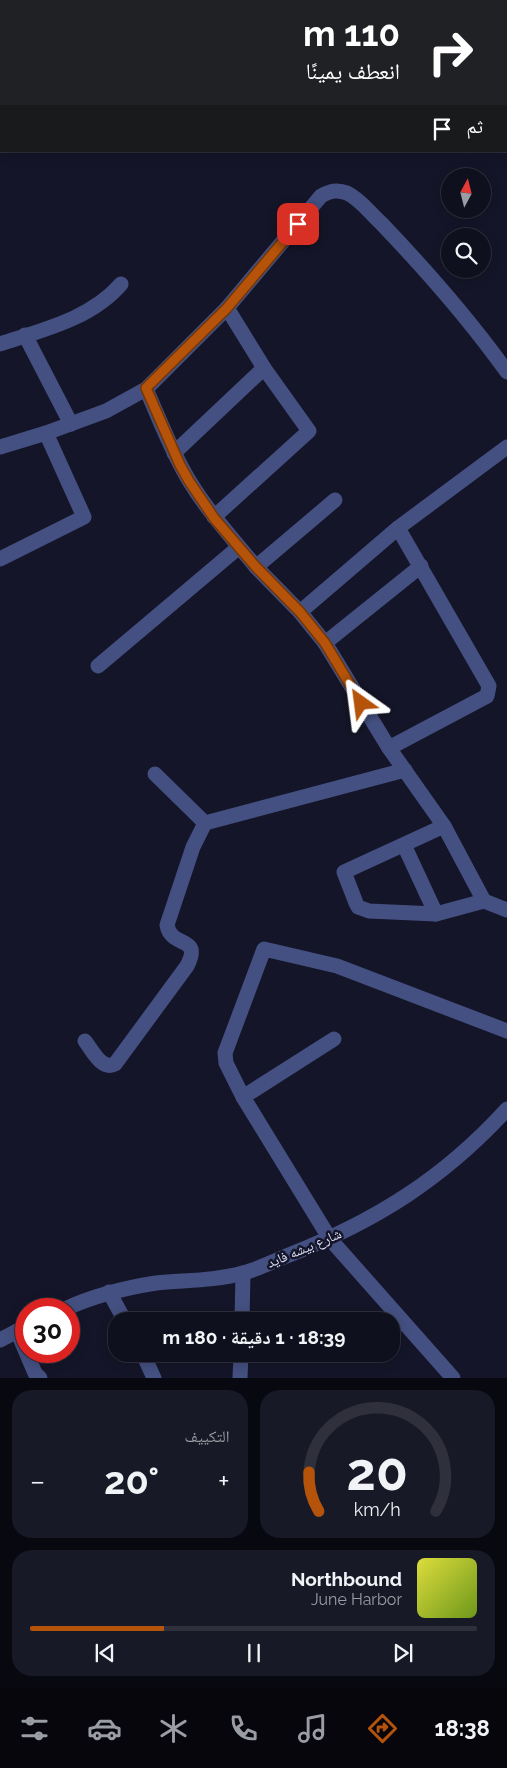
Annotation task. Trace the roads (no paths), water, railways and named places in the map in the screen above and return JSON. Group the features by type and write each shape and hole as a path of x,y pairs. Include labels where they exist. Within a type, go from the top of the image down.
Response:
{"street":[{"path":"0,447 46,433 106,410 146,388 227,308 322,196 338,190 355,197 396,239 438,285 507,372"},
{"path":"0,344 51,327 94,307 109,297 121,284"},
{"path":"214,518 309,431 264,368 227,308"},
{"path":"25,335 71,424"},
{"path":"174,452 264,368"},
{"path":"146,388 189,481 214,518 256,567 300,612 325,643 389,748 444,826 484,901"},
{"path":"0,558 84,517 46,433"},
{"path":"300,612 398,528 507,447"},
{"path":"256,567 336,500"},
{"path":"389,748 487,696 489,692 489,686 398,528"},
{"path":"98,666 239,547"},
{"path":"325,643 421,566"},
{"path":"205,823 405,770"},
{"path":"155,774 205,823"},
{"path":"86,1040 103,1063 108,1066 115,1064 187,966 192,956 192,951 190,947 171,936 167,925 191,854 205,823"},
{"path":"444,826 344,872 358,907 369,911 436,914 484,901 507,910"},
{"path":"404,845 436,914"},
{"path":"453,1378 330,1239 243,1096 226,1063 225,1054 264,949 337,966 507,1030"},
{"path":"243,1096 334,1039"},
{"name":"شارع بيشه فايد","path":"80,1303 108,1292 157,1283 187,1282 243,1273 330,1239 390,1206 426,1183 458,1158 507,1109"},
{"path":"242,1312 243,1273"},
{"path":"108,1292 120,1312"},
{"path":"0,1340 15,1332"},
{"path":"147,1362 154,1378"},
{"path":"240,1378 241,1362"},
{"path":"31,1363 35,1376"}]}
